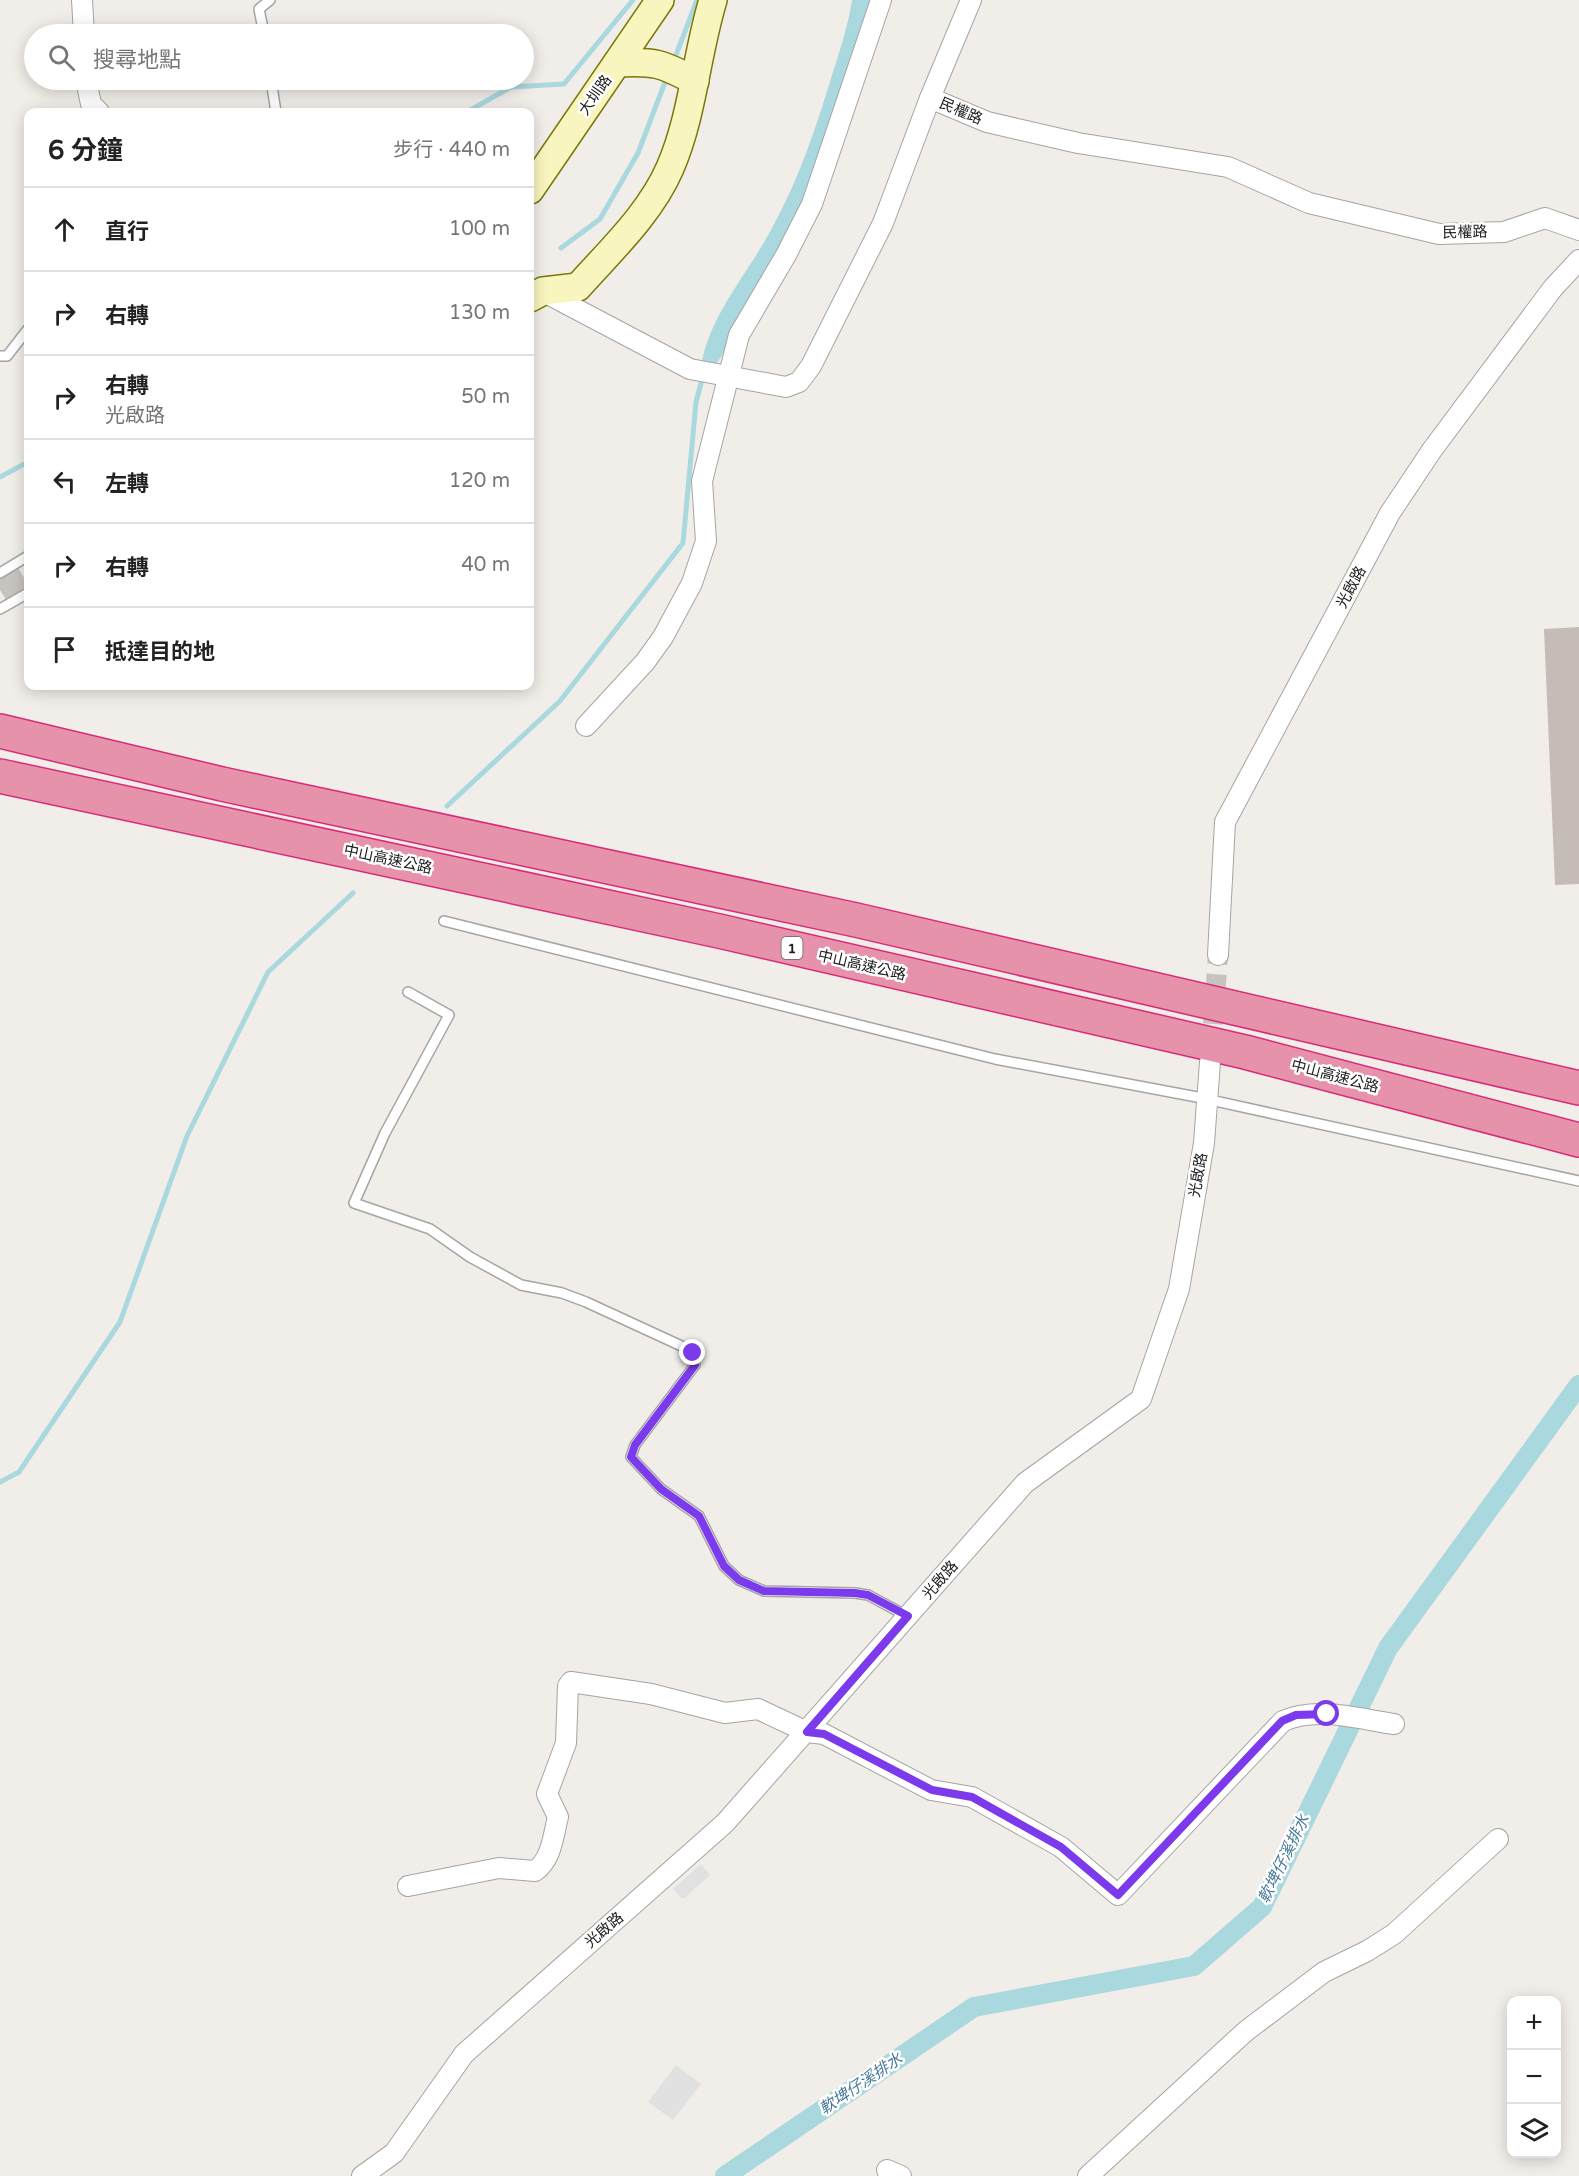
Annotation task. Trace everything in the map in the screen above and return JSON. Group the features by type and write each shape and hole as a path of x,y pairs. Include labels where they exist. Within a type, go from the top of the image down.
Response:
{"highway":[{"path":"0,731 222,784 868,923 1579,1088"},
{"name":"中山高速公路","path":"0,776 707,929 1234,1049 1579,1140"}],"street":[{"path":"82,0 83,24"},
{"path":"534,293 578,287 642,216 669,170 689,114 680,73 703,33 712,0"},
{"path":"586,726 645,662 663,637 692,583 706,541 702,481 722,375 739,335 786,255 812,204 881,0"},
{"path":"930,98 971,0"},
{"name":"大圳路","path":"534,184 658,3"},
{"path":"617,63 649,61 680,73"},
{"path":"88,90 91,104 95,108"},
{"name":"民權路","path":"534,293 690,369 786,387 799,382 811,366 883,223 930,98 987,122 1078,143 1228,167 1309,203 1439,234 1504,232 1545,218 1579,230"},
{"name":"光啟路","path":"1218,955 1225,822 1390,513 1432,450 1553,288 1579,260"},
{"name":"光啟路","path":"362,2176 394,2153 464,2054 725,1823 1025,1483 1141,1399 1179,1289 1204,1143 1210,1062"},
{"path":"408,1886 499,1868 535,1872 542,1866 548,1857 558,1816 547,1794 566,1743 568,1686 571,1682 651,1694 725,1713 758,1709 807,1732 824,1734 932,1790 972,1797 1061,1847 1118,1895 1282,1721 1296,1715 1327,1714 1394,1724"},
{"path":"1088,2176 1245,2031 1324,1972 1367,1951 1394,1934 1498,1839"}],"lane":[{"path":"262,24 260,9 270,0"},
{"path":"273,90 275,108"},
{"path":"0,356 7,356 24,334"},
{"path":"0,573 24,558"},
{"path":"0,609 24,595"},
{"path":"444,921 996,1059 1207,1100 1579,1181"},
{"path":"408,992 449,1015 385,1133 354,1203 430,1229 470,1257 521,1285 562,1293 586,1302 688,1349 693,1353 695,1365 635,1445 631,1457 661,1489 699,1516 724,1566 744,1584 764,1591 868,1595 908,1616"}],"shaded area":[{"path":"701,1864 710,1875 683,1899 673,1889"},
{"path":"676,2065 701,2084 673,2120 648,2102"}],"water":[{"path":"852,0 877,0 863,22 831,126 813,200 741,315 723,354 714,367 706,367 702,361 722,309 772,228 799,172 838,56"}],"building":[{"path":"1579,627 1579,884 1555,885 1544,629"}],"waterway":[{"path":"534,86 564,84 633,0"},
{"path":"673,63 697,0"},
{"path":"561,248 600,219 638,153 667,77"},
{"path":"474,108 506,90"},
{"path":"447,806 560,701 683,543 696,402 703,376"},
{"path":"0,477 24,464"},
{"path":"0,1482 19,1472 120,1322 187,1136 268,972 353,893"},
{"name":"軟埤仔溪排水","path":"725,2176 974,2007 1194,1966 1262,1907 1388,1648 1579,1385"}],"tunnel":[{"path":"0,590 24,575"},
{"path":"1211,1054 1218,955"}],"route":[{"path":"693,1353 695,1365 635,1445 631,1457 661,1489 699,1516 724,1566 750,1587 764,1591 868,1595 908,1616 807,1732 824,1734 932,1790 972,1797 1061,1847 1118,1895 1282,1721 1296,1715 1327,1714"}]}
